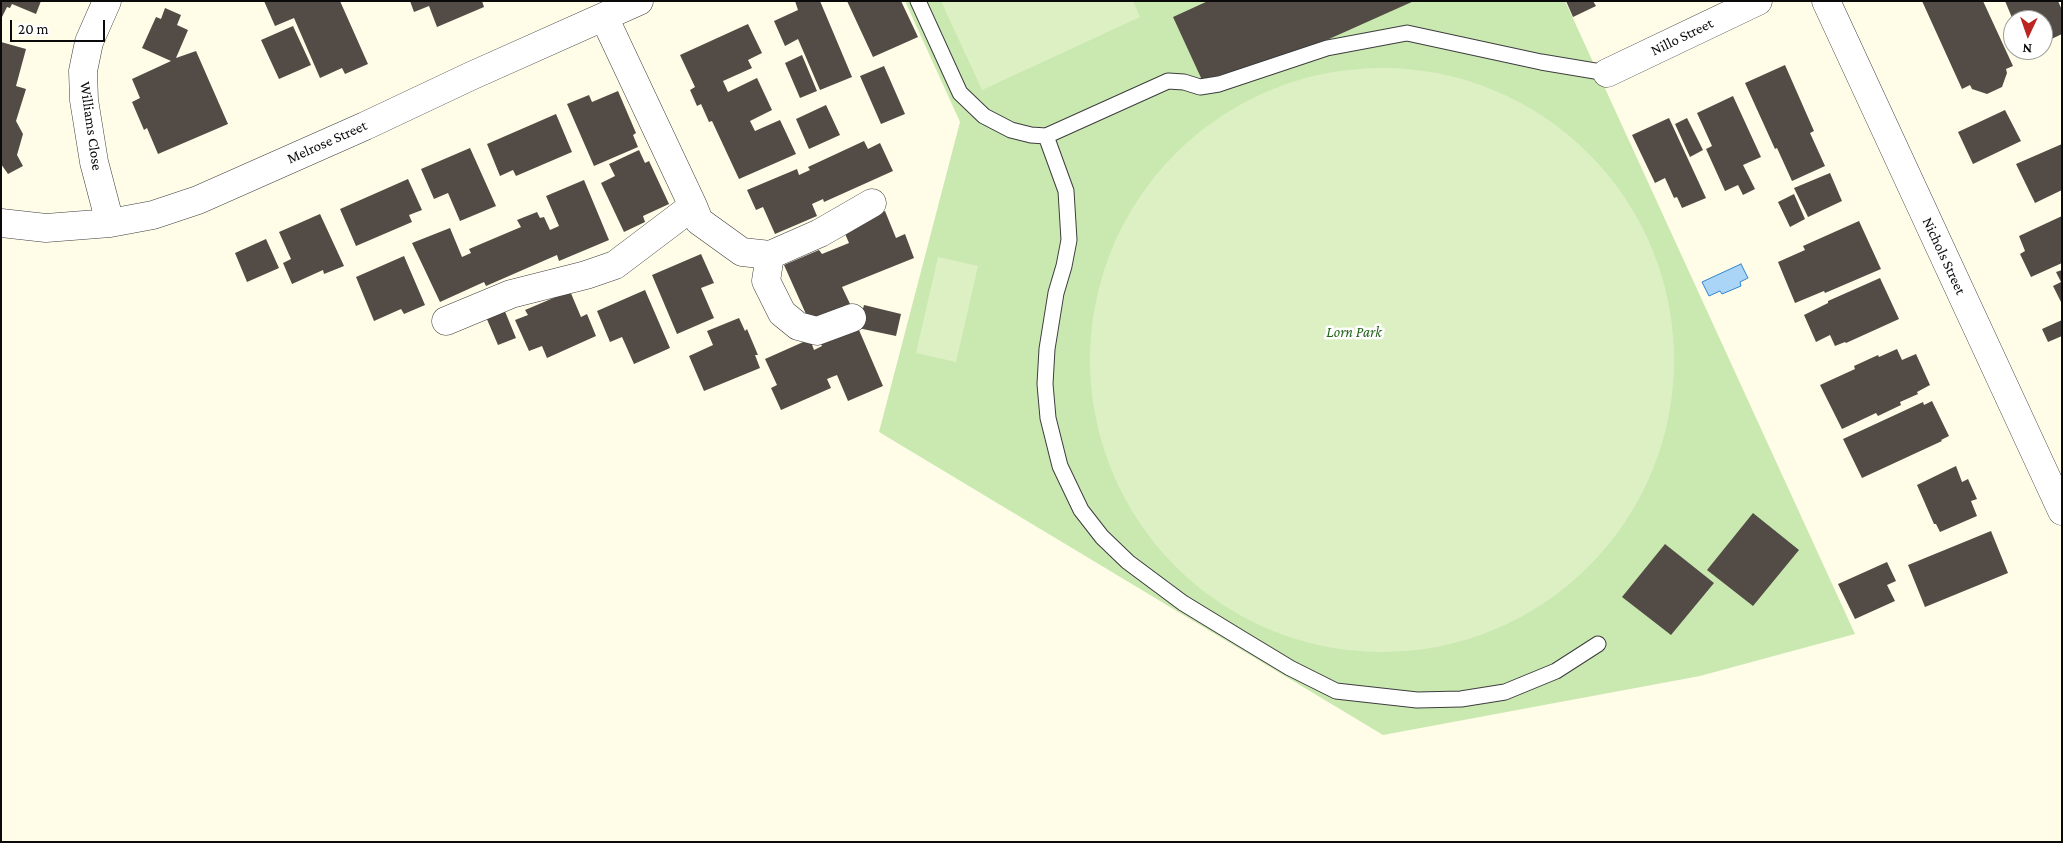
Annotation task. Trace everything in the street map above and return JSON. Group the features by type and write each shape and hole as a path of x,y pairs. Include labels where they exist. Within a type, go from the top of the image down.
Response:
{"street":[{"name":"Williams Close","path":"107,1 89,42 83,70 84,100 94,162 110,223"},
{"name":"Melrose Street","path":"1,223 46,228 110,223 153,215 198,200 639,1"},
{"name":"Nillo Street","path":"1607,73 1758,1"},
{"name":"Nichols Street","path":"1826,1 2062,511"},
{"path":"604,16 699,221 742,252 770,255 820,233 872,203"},
{"path":"446,321 511,294 586,275 614,265 693,206"},
{"path":"770,255 766,280 782,312 798,326 817,331 852,318"}],"lane":[{"path":"918,1 960,93 984,116 1011,130 1030,136 1046,136 1168,81 1184,82 1200,87 1219,84 1327,48 1407,33 1541,62 1607,73"},
{"path":"1046,136 1066,191 1069,240 1056,293 1047,349 1045,384 1048,418 1060,466 1081,510 1102,537 1128,562 1183,603 1290,668 1336,691 1417,700 1461,699 1505,692 1556,671 1598,644"}],"green space":[{"name":"Lorn Park","path":"905,1 1565,1 1855,634 1700,676 1383,735 879,432 960,122"},
{"path":"941,1 1133,1 1140,17 982,90"},
{"path":"1382,68 1411,69 1439,73 1467,80 1494,90 1520,102 1544,117 1589,153 1625,198 1640,222 1652,248 1662,275 1669,303 1673,331 1673,389 1669,417 1662,445 1652,472 1640,498 1625,522 1589,567 1544,603 1520,618 1494,630 1467,640 1439,647 1411,651 1382,652 1353,651 1325,647 1297,640 1270,630 1244,618 1220,603 1175,567 1139,522 1124,498 1112,472 1102,445 1095,417 1091,389 1090,360 1091,331 1095,303 1102,275 1112,248 1124,222 1139,198 1175,153 1220,117 1244,102 1270,90 1297,80 1325,73 1353,69"},
{"path":"938,257 978,266 956,362 916,353"}],"water":[{"path":"1741,264 1748,278 1740,282 1741,286 1722,294 1720,291 1709,296 1702,282"}],"building":[{"path":"1,1 41,1 36,14 12,4 10,8 7,7 1,19"},
{"path":"264,1 340,1 368,64 345,74 342,68 320,78 294,18 275,26"},
{"path":"410,1 482,1 484,7 437,27 429,6 414,12"},
{"path":"795,1 820,1 852,77 820,90 798,39 785,46 774,21 798,10"},
{"path":"847,1 901,1 918,37 873,57"},
{"path":"1208,1 1414,1 1291,56 1202,80 1173,17"},
{"path":"1566,1 1593,1 1596,6 1573,17"},
{"path":"1922,1 1983,1 2003,44 2003,60 2010,60 2013,66 2006,69 2007,73 2002,87 1987,94 1972,89 1970,85 1962,89"},
{"path":"2005,1 2058,1 2062,10 2062,34 2053,38 2053,10 2009,10"},
{"path":"165,8 181,15 177,25 188,30 176,58 196,51 228,124 158,154 147,128 144,130 132,102 140,98 132,79 171,61 142,48 156,17 161,19"},
{"path":"748,24 762,53 748,60 752,68 723,81 728,92 757,78 772,110 750,121 755,131 780,120 796,154 739,179 712,121 709,122 701,104 697,106 690,90 695,87 680,55"},
{"path":"293,26 311,65 279,79 261,40"},
{"path":"1,42 26,49 16,86 26,89 16,121 23,134 17,155 23,166 8,174 1,164"},
{"path":"802,55 817,91 800,98 785,63"},
{"path":"1785,65 1814,131 1810,133 1825,166 1792,181 1745,83"},
{"path":"884,66 905,114 881,124 860,76"},
{"path":"618,91 636,133 633,135 638,147 594,166 567,104 589,95 592,102"},
{"path":"1733,96 1761,157 1743,165 1755,189 1743,195 1738,185 1725,191 1706,149 1712,146 1697,113"},
{"path":"826,105 840,135 809,149 796,119"},
{"path":"2005,110 2021,141 1973,164 1958,132"},
{"path":"556,114 572,152 516,176 513,170 500,176 487,144"},
{"path":"1669,118 1706,198 1682,208 1677,197 1674,198 1665,178 1655,183 1632,135"},
{"path":"1687,118 1703,150 1690,157 1675,124"},
{"path":"864,141 868,149 880,143 893,171 824,202 823,199 812,204 817,216 775,234 763,207 756,210 747,190 797,169 799,175 810,170 808,167"},
{"path":"2062,144 2062,190 2035,203 2016,164"},
{"path":"470,148 496,206 460,221 448,193 434,199 421,169"},
{"path":"639,150 645,163 649,161 669,204 643,216 645,222 624,232 601,183 615,176 609,164"},
{"path":"1830,173 1842,201 1808,217 1794,188"},
{"path":"408,179 422,210 409,215 412,222 356,246 340,209"},
{"path":"584,180 609,240 559,261 557,255 486,286 484,282 440,302 412,243 450,228 462,257 471,253 469,249 521,227 517,220 537,212 540,218 544,217 550,230 559,226 546,196"},
{"path":"1794,194 1805,219 1790,227 1778,202"},
{"path":"885,211 896,238 905,234 914,258 842,287 851,306 810,323 784,265 819,250 822,254 849,243 843,229"},
{"path":"320,214 344,266 324,274 323,270 292,284 283,263 291,259 279,232"},
{"path":"2062,216 2062,263 2031,277 2020,254 2025,251 2019,236"},
{"path":"1859,221 1881,269 1825,293 1824,291 1795,303 1778,262 1805,250 1803,246"},
{"path":"266,239 279,268 247,282 235,253"},
{"path":"701,254 714,283 701,288 714,318 677,334 652,275"},
{"path":"404,256 425,305 404,314 401,309 374,321 356,277"},
{"path":"2062,270 2062,304 2053,286 2061,282 2056,272"},
{"path":"1880,278 1899,319 1846,343 1835,346 1830,335 1816,342 1804,315 1828,303 1828,301"},
{"path":"645,290 670,348 634,364 622,337 610,342 597,311"},
{"path":"570,291 581,317 587,314 596,336 547,358 542,346 529,351 515,320 528,315 525,310"},
{"path":"864,305 901,314 896,336 858,328"},
{"path":"504,309 516,338 498,345 486,317"},
{"path":"739,318 745,331 747,329 758,355 755,355 760,368 704,391 689,356 713,345 707,331"},
{"path":"2062,320 2062,336 2048,342 2042,329"},
{"path":"859,330 883,386 848,401 837,375 827,379 831,388 781,410 771,388 777,385 765,359 810,339 814,350 822,346 821,344"},
{"path":"1897,349 1902,360 1916,354 1930,385 1917,392 1918,394 1900,402 1901,405 1878,416 1876,413 1842,429 1820,385 1855,369 1854,366"},
{"path":"1932,401 1949,436 1862,478 1843,439 1923,402 1924,405"},
{"path":"1956,466 1962,482 1968,479 1977,499 1971,501 1977,516 1940,532 1936,524 1934,524 1917,485"},
{"path":"1753,513 1799,550 1753,606 1707,570"},
{"path":"1991,531 2008,573 1925,607 1908,565"},
{"path":"1665,544 1714,583 1671,635 1622,597"},
{"path":"1887,562 1896,581 1887,585 1895,601 1855,619 1838,584"}]}
